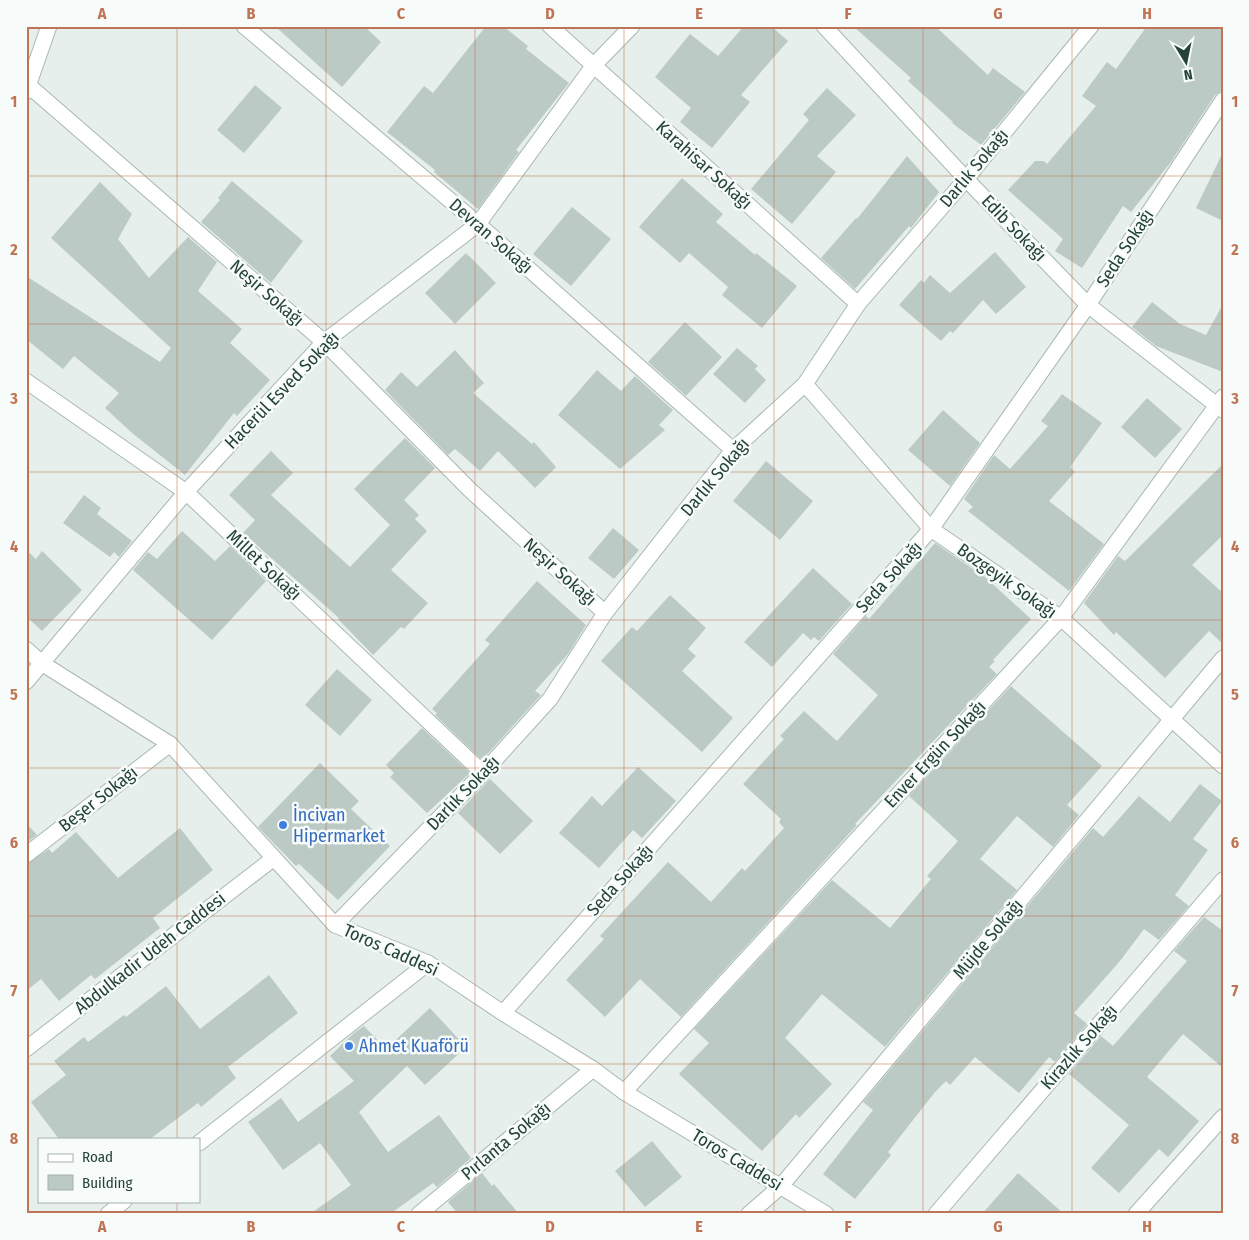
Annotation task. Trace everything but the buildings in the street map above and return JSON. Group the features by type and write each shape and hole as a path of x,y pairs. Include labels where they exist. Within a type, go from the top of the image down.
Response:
{"street":[{"path":"27,88 49,26"},
{"name":"Devran Sokağı","path":"244,26 478,224 734,450"},
{"name":"Karahisar Sokağı","path":"550,26 858,304"},
{"name":"Hacerül Esved Sokağı","path":"26,682 186,492 324,342 478,224 594,65 632,26"},
{"name":"Edib Sokağı","path":"824,26 966,179 1088,305 1221,404"},
{"name":"Darlık Sokağı","path":"335,925 483,773 550,699 605,613 734,450 805,384 858,304 966,179 1091,26"},
{"name":"Neşir Sokağı","path":"27,88 324,342 469,489 605,613"},
{"name":"Seda Sokağı","path":"503,1013 931,529 1088,305 1223,100"},
{"name":"Millet Sokağı","path":"26,381 186,492 483,773"},
{"name":"Bozgeyik Sokağı","path":"805,384 931,529 1061,618 1223,766"},
{"name":"Enver Ergün Sokağı","path":"624,1092 1061,618 1221,404"},
{"name":"Toros Caddesi","path":"26,649 43,664 170,744 335,925 428,963 503,1013 593,1068 624,1092 826,1214"},
{"name":"Müjde Sokağı","path":"749,1214 781,1186 1223,658"},
{"name":"Beşer Sokağı","path":"26,855 170,744"},
{"name":"Abdulkadir Udeh Caddesi","path":"26,1048 274,858"},
{"name":"Kirazlık Sokağı","path":"936,1214 1223,880"},
{"path":"200,1141 428,963"},
{"name":"Pırlanta Sokağı","path":"419,1214 593,1068"},
{"path":"1136,1214 1223,1117"},
{"path":"108,1214 123,1202"}],"place":[{"name":"İncivan Hipermarket","path":"283,825"},
{"name":"Ahmet Kuaförü","path":"349,1046"}]}
